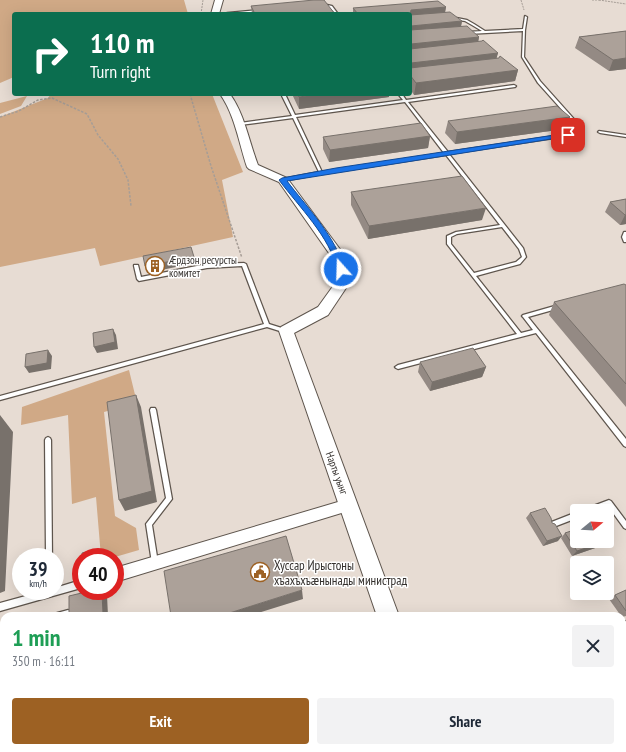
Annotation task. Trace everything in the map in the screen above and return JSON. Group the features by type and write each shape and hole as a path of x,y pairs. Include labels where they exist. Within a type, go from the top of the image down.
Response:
{"street":[{"path":"216,12 219,0"},
{"path":"226,96 240,124 252,167 282,180 316,224 338,256 343,282 323,311 286,331"},
{"name":"Нарты уынг","path":"286,331 387,612"},
{"path":"124,572 348,505"}],"lane":[{"path":"322,5 331,6 336,12"},
{"path":"248,12 259,11"},
{"path":"526,17 523,57 539,82 581,129"},
{"path":"444,20 458,19 471,22 484,32"},
{"path":"462,34 524,30"},
{"path":"240,124 514,86"},
{"path":"284,96 292,116 321,173"},
{"path":"401,96 521,249 524,257 518,263 473,275"},
{"path":"600,132 626,136"},
{"path":"282,180 568,135"},
{"path":"459,182 467,180"},
{"path":"502,226 456,233 449,236 449,244 520,335"},
{"path":"626,233 624,237 626,241"},
{"path":"136,266 139,280 207,266 244,264 267,325"},
{"path":"561,306 525,316 626,444"},
{"path":"0,398 267,325 286,331"},
{"path":"398,367 536,331"},
{"path":"153,410 169,499 148,524 155,563"},
{"path":"48,440 49,548"},
{"path":"614,510 626,526"},
{"path":"552,525 570,518"},
{"path":"0,607 23,600"}],"path":[{"path":"201,12 203,0"},
{"path":"521,0 526,17"},
{"path":"592,0 626,4"},
{"path":"191,96 211,166 244,264"},
{"path":"0,117 19,111 38,100 52,98 87,114 98,135 118,159 128,180 131,206"}],"shaded area":[{"path":"0,0 184,0 187,12 12,12 12,78 0,83"},
{"path":"27,96 21,106 0,114 0,103"},
{"path":"50,96 213,96 243,172 222,180 233,237 100,266 95,248 0,267 0,117 48,98"},
{"path":"129,370 137,403 104,412 115,516 136,528 139,550 124,554 124,548 100,548 96,497 72,504 68,415 21,425 22,407"}],"building":[{"path":"324,0 333,12 254,12 251,6"},
{"path":"438,1 446,7 411,10 411,12 356,12 353,8"},
{"path":"450,12 462,21 412,26 412,15"},
{"path":"467,26 479,37 412,44 412,30"},
{"path":"626,31 626,58 613,60 579,37"},
{"path":"483,40 498,53 412,63 412,49"},
{"path":"500,56 518,70 416,83 412,78 412,68 499,58"},
{"path":"557,106 570,117 457,132 448,121"},
{"path":"421,123 430,136 330,150 323,137"},
{"path":"462,176 486,208 369,226 351,192"},
{"path":"626,199 626,215 610,202"},
{"path":"191,247 194,257 145,266 143,256"},
{"path":"624,284 626,285 626,384 554,302"},
{"path":"113,329 115,342 94,347 93,333"},
{"path":"473,348 486,367 432,382 420,362"},
{"path":"48,350 47,363 25,367 26,354"},
{"path":"136,395 152,491 119,500 107,402"},
{"path":"545,508 551,518 552,523 555,524 562,536 547,541 530,513"},
{"path":"570,531 570,540 565,533"},
{"path":"286,536 302,590 233,612 170,612 164,571"},
{"path":"575,548 586,548 577,551"},
{"path":"626,590 626,611 615,595"},
{"path":"72,595 72,600 102,600 103,612 69,612 69,596"}],"place":[{"name":"Æрдзон ресурсты комитет","path":"155,266"},
{"name":"Хуссар Ирыстоны хъахъхъæнынады министрад","path":"260,572"}],"route":[{"path":"341,269 338,256 316,224 282,180 336,170 568,135"}]}
